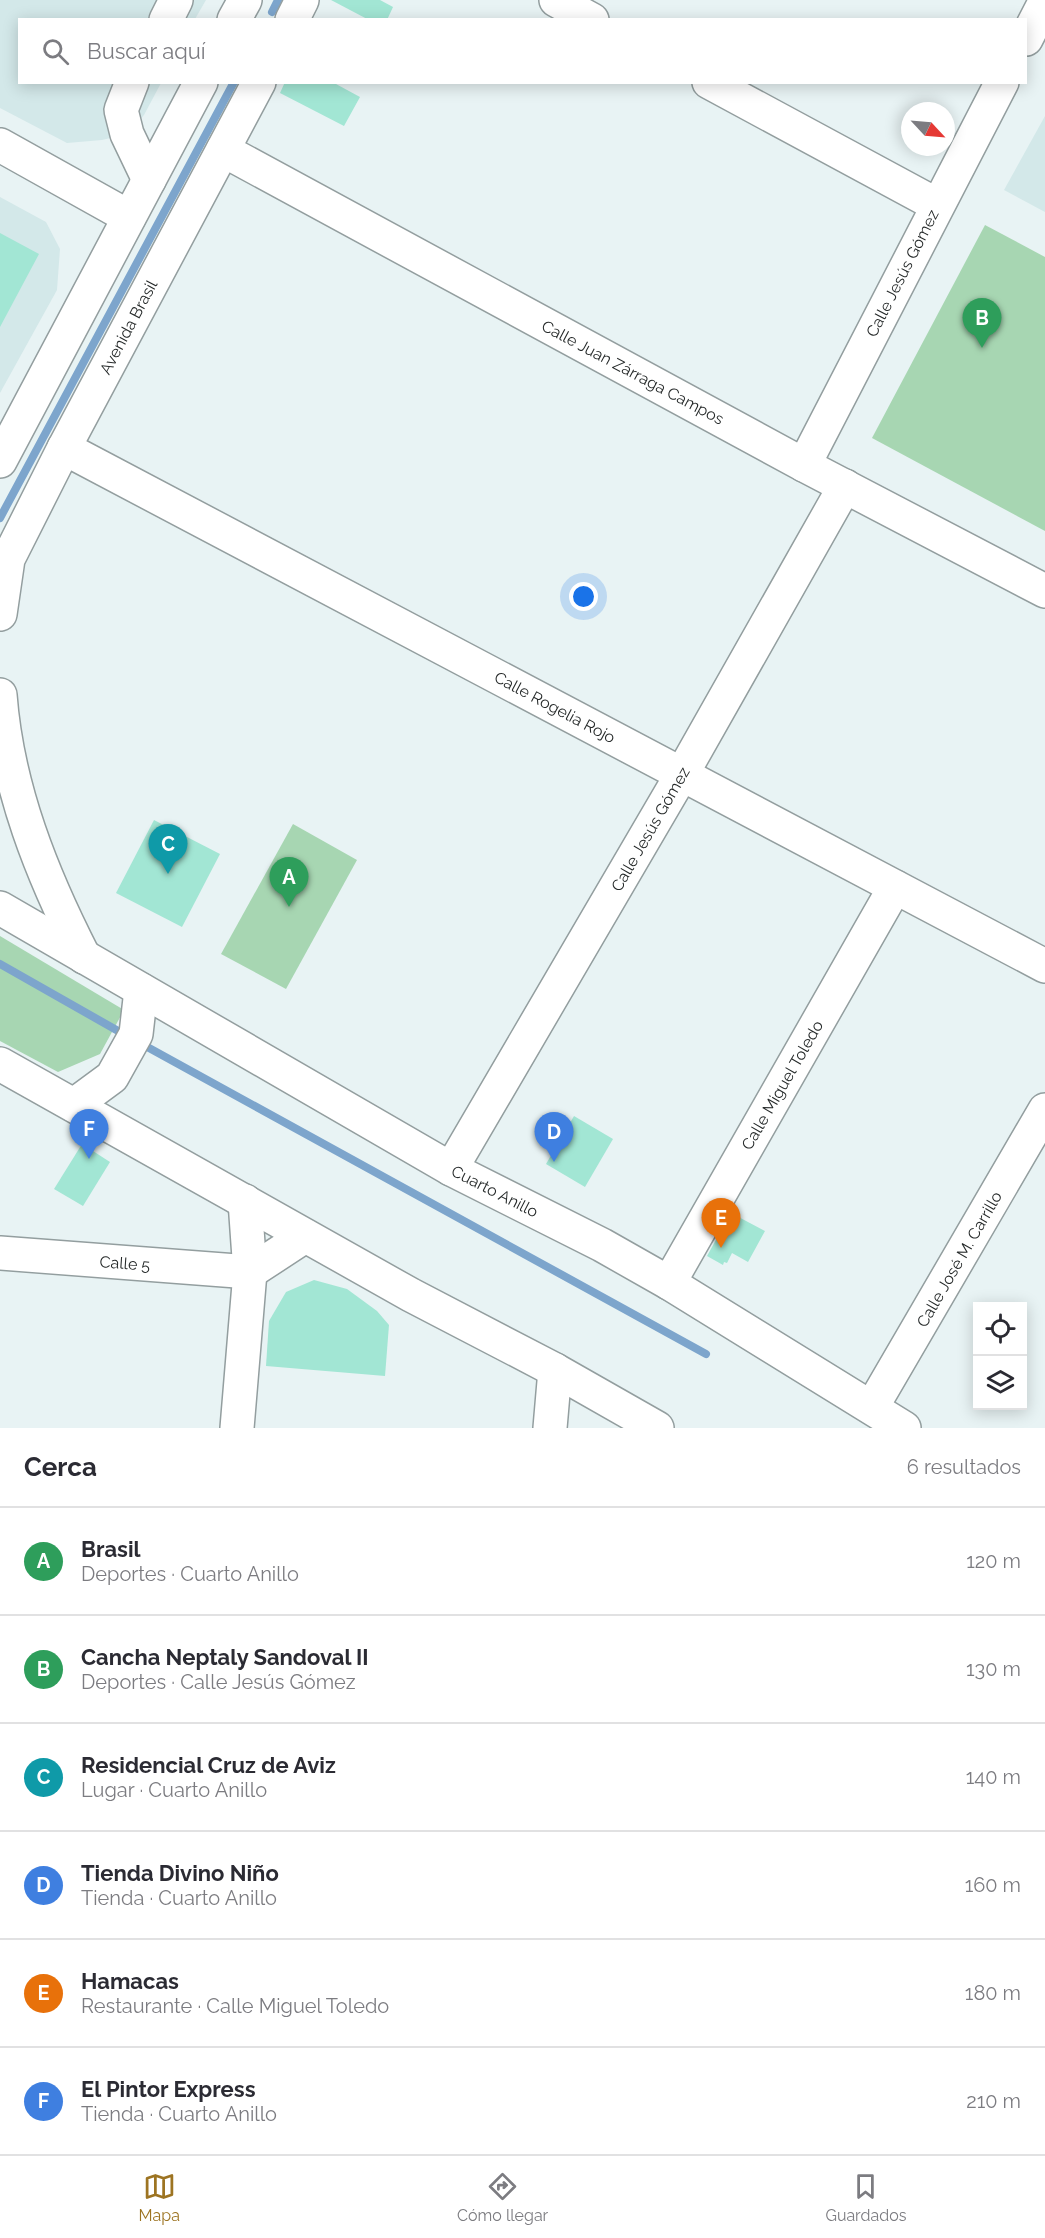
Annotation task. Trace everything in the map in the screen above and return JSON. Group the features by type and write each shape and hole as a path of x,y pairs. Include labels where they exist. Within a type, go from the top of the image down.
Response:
{"main road":[{"path":"167,18 176,0"},
{"path":"235,18 245,0"},
{"path":"293,18 302,0"},
{"path":"556,0 588,18"},
{"path":"1027,37 1045,2"},
{"path":"131,84 121,110 127,134 149,180"},
{"path":"0,461 200,84"},
{"name":"Avenida Brasil","path":"0,614 3,562 258,84"},
{"path":"714,84 937,205"},
{"name":"Calle Jesús Gómez","path":"804,465 1001,84"},
{"path":"0,145 129,217"},
{"name":"Calle Juan Zárraga Campos","path":"223,150 804,465 1045,591"},
{"name":"Calle Rogelia Rojo","path":"64,448 1045,966"},
{"name":"Calle Jesús Gómez","path":"451,1169 682,774 845,486"},
{"path":"0,695 8,755 30,833 58,907 84,957"},
{"name":"Calle Miguel Toledo","path":"669,1283 895,887"},
{"name":"Cuarto Anillo","path":"0,908 451,1169 602,1245 669,1283 904,1428"},
{"path":"74,1106 112,1077 136,1034 141,990"},
{"path":"0,1064 411,1295 555,1370 657,1428"},
{"name":"Calle José M. Carrillo","path":"872,1407 1045,1110"},
{"path":"237,1428 250,1272 245,1202"},
{"path":"250,1272 305,1236"},
{"name":"Calle 5","path":"0,1253 250,1272"},
{"path":"550,1428 555,1370"}],"shaded area":[{"path":"0,0 206,0 196,18 18,18 18,84 160,84 144,115 127,134 102,140 67,143 0,108"},
{"path":"1045,116 1045,212 1004,190"},
{"path":"0,197 46,222 60,249 57,290 0,393"}],"green space":[{"path":"985,225 1045,257 1045,531 872,438"},
{"path":"293,824 357,860 286,989 221,954"},
{"path":"0,936 124,1010 100,1054 58,1072 0,1041"}],"building":[{"path":"331,0 380,0 393,7 388,18 365,18"},
{"path":"284,84 336,84 360,97 344,126 280,93"},
{"path":"0,233 39,254 0,327"},
{"path":"154,820 220,854 182,927 116,893"},
{"path":"574,1116 613,1139 585,1187 546,1164"},
{"path":"82,1144 110,1162 83,1206 54,1189"},
{"path":"731,1213 765,1231 748,1262 732,1253 727,1263 724,1262 723,1265 707,1256"},
{"path":"314,1280 347,1289 377,1311 389,1325 385,1376 266,1366 269,1321 286,1292"}],"waterway":[{"path":"272,12 278,0"},
{"path":"0,518 233,84"},
{"path":"0,964 127,1036"},
{"path":"140,1043 706,1354"}],"place":[{"name":"Cancha Neptaly Sandoval II","path":"982,348"},
{"name":"Residencial Cruz de Aviz","path":"168,874"},
{"name":"Brasil","path":"289,907"},
{"name":"El Pintor Express","path":"89,1159"},
{"name":"Tienda Divino Niño","path":"554,1162"},
{"name":"Hamacas","path":"721,1248"}]}
